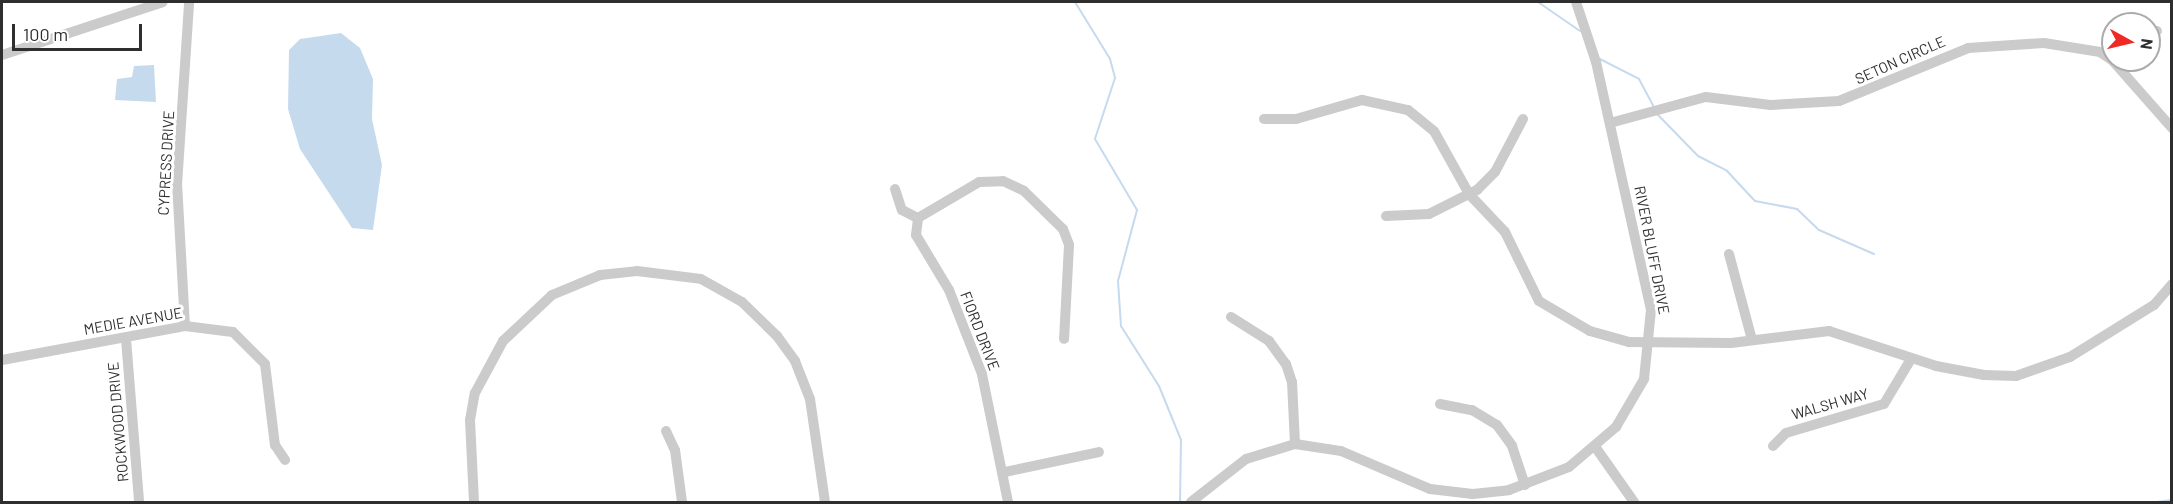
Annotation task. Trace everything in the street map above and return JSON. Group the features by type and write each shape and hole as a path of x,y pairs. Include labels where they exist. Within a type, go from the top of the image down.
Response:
{"street":[{"path":"2,55 163,2"},
{"name":"CYPRESS DRIVE","path":"185,326 177,185 189,2"},
{"name":"RIVER BLUFF DRIVE","path":"1191,502 1246,459 1295,444 1341,451 1417,484 1457,498 1487,493 1525,485 1562,470 1596,448 1616,427 1640,390 1650,342 1649,293 1610,123 1576,2"},
{"name":"SETON CIRCLE","path":"1610,123 1706,97 1771,105 1839,101 1968,48 2044,43 2101,53"},
{"name":"SETON CIRCLE","path":"2123,72 2172,128"},
{"path":"1264,119 1296,119 1362,99 1391,103 1434,131 1469,194 1505,232 1529,286 1546,307 1603,336 1650,342 1752,340 1829,331 1911,359 1984,375 2035,372 2070,357 2149,308 2172,284"},
{"path":"1386,216 1429,214 1469,194 1495,172 1523,119"},
{"path":"895,189 902,210 918,218 979,182 1003,181 1024,191 1063,229 1069,245 1064,339"},
{"name":"FIORD DRIVE","path":"918,218 916,236 949,290 972,344 1005,472 1008,502"},
{"path":"1729,254 1752,340"},
{"path":"474,502 468,448 471,414 476,393 503,341 552,295 600,275 637,271 701,279 742,302 777,336 795,361 810,399 825,502"},
{"path":"1231,317 1269,341 1286,364 1292,382 1295,444"},
{"name":"MEDIE AVENUE","path":"2,360 126,339 185,326 233,332 262,358 270,387 275,445 285,460"},
{"name":"ROCKWOOD DRIVE","path":"126,339 139,502"},
{"name":"WALSH WAY","path":"1773,446 1786,433 1884,404 1911,359"},
{"path":"1440,404 1472,410 1497,425 1512,446 1525,485"},
{"path":"666,430 675,450 682,502"},
{"path":"1596,448 1634,502"},
{"path":"1005,472 1099,452"}],"water":[{"path":"341,33 360,48 373,79 372,119 382,165 373,230 352,228 300,149 288,109 289,50 300,39"},
{"path":"154,65 156,102 115,100 117,79 132,77 134,66"}],"waterway":[{"path":"1075,2 1110,59 1115,78 1095,139 1137,210 1118,281 1121,326 1159,386 1181,440 1180,502"},
{"path":"1538,2 1580,31"},
{"path":"1598,58 1639,79 1654,107"},
{"path":"1658,115 1698,156 1727,171 1755,201 1797,209 1819,230 1874,254"},
{"path":"2157,502 2172,500"}]}
